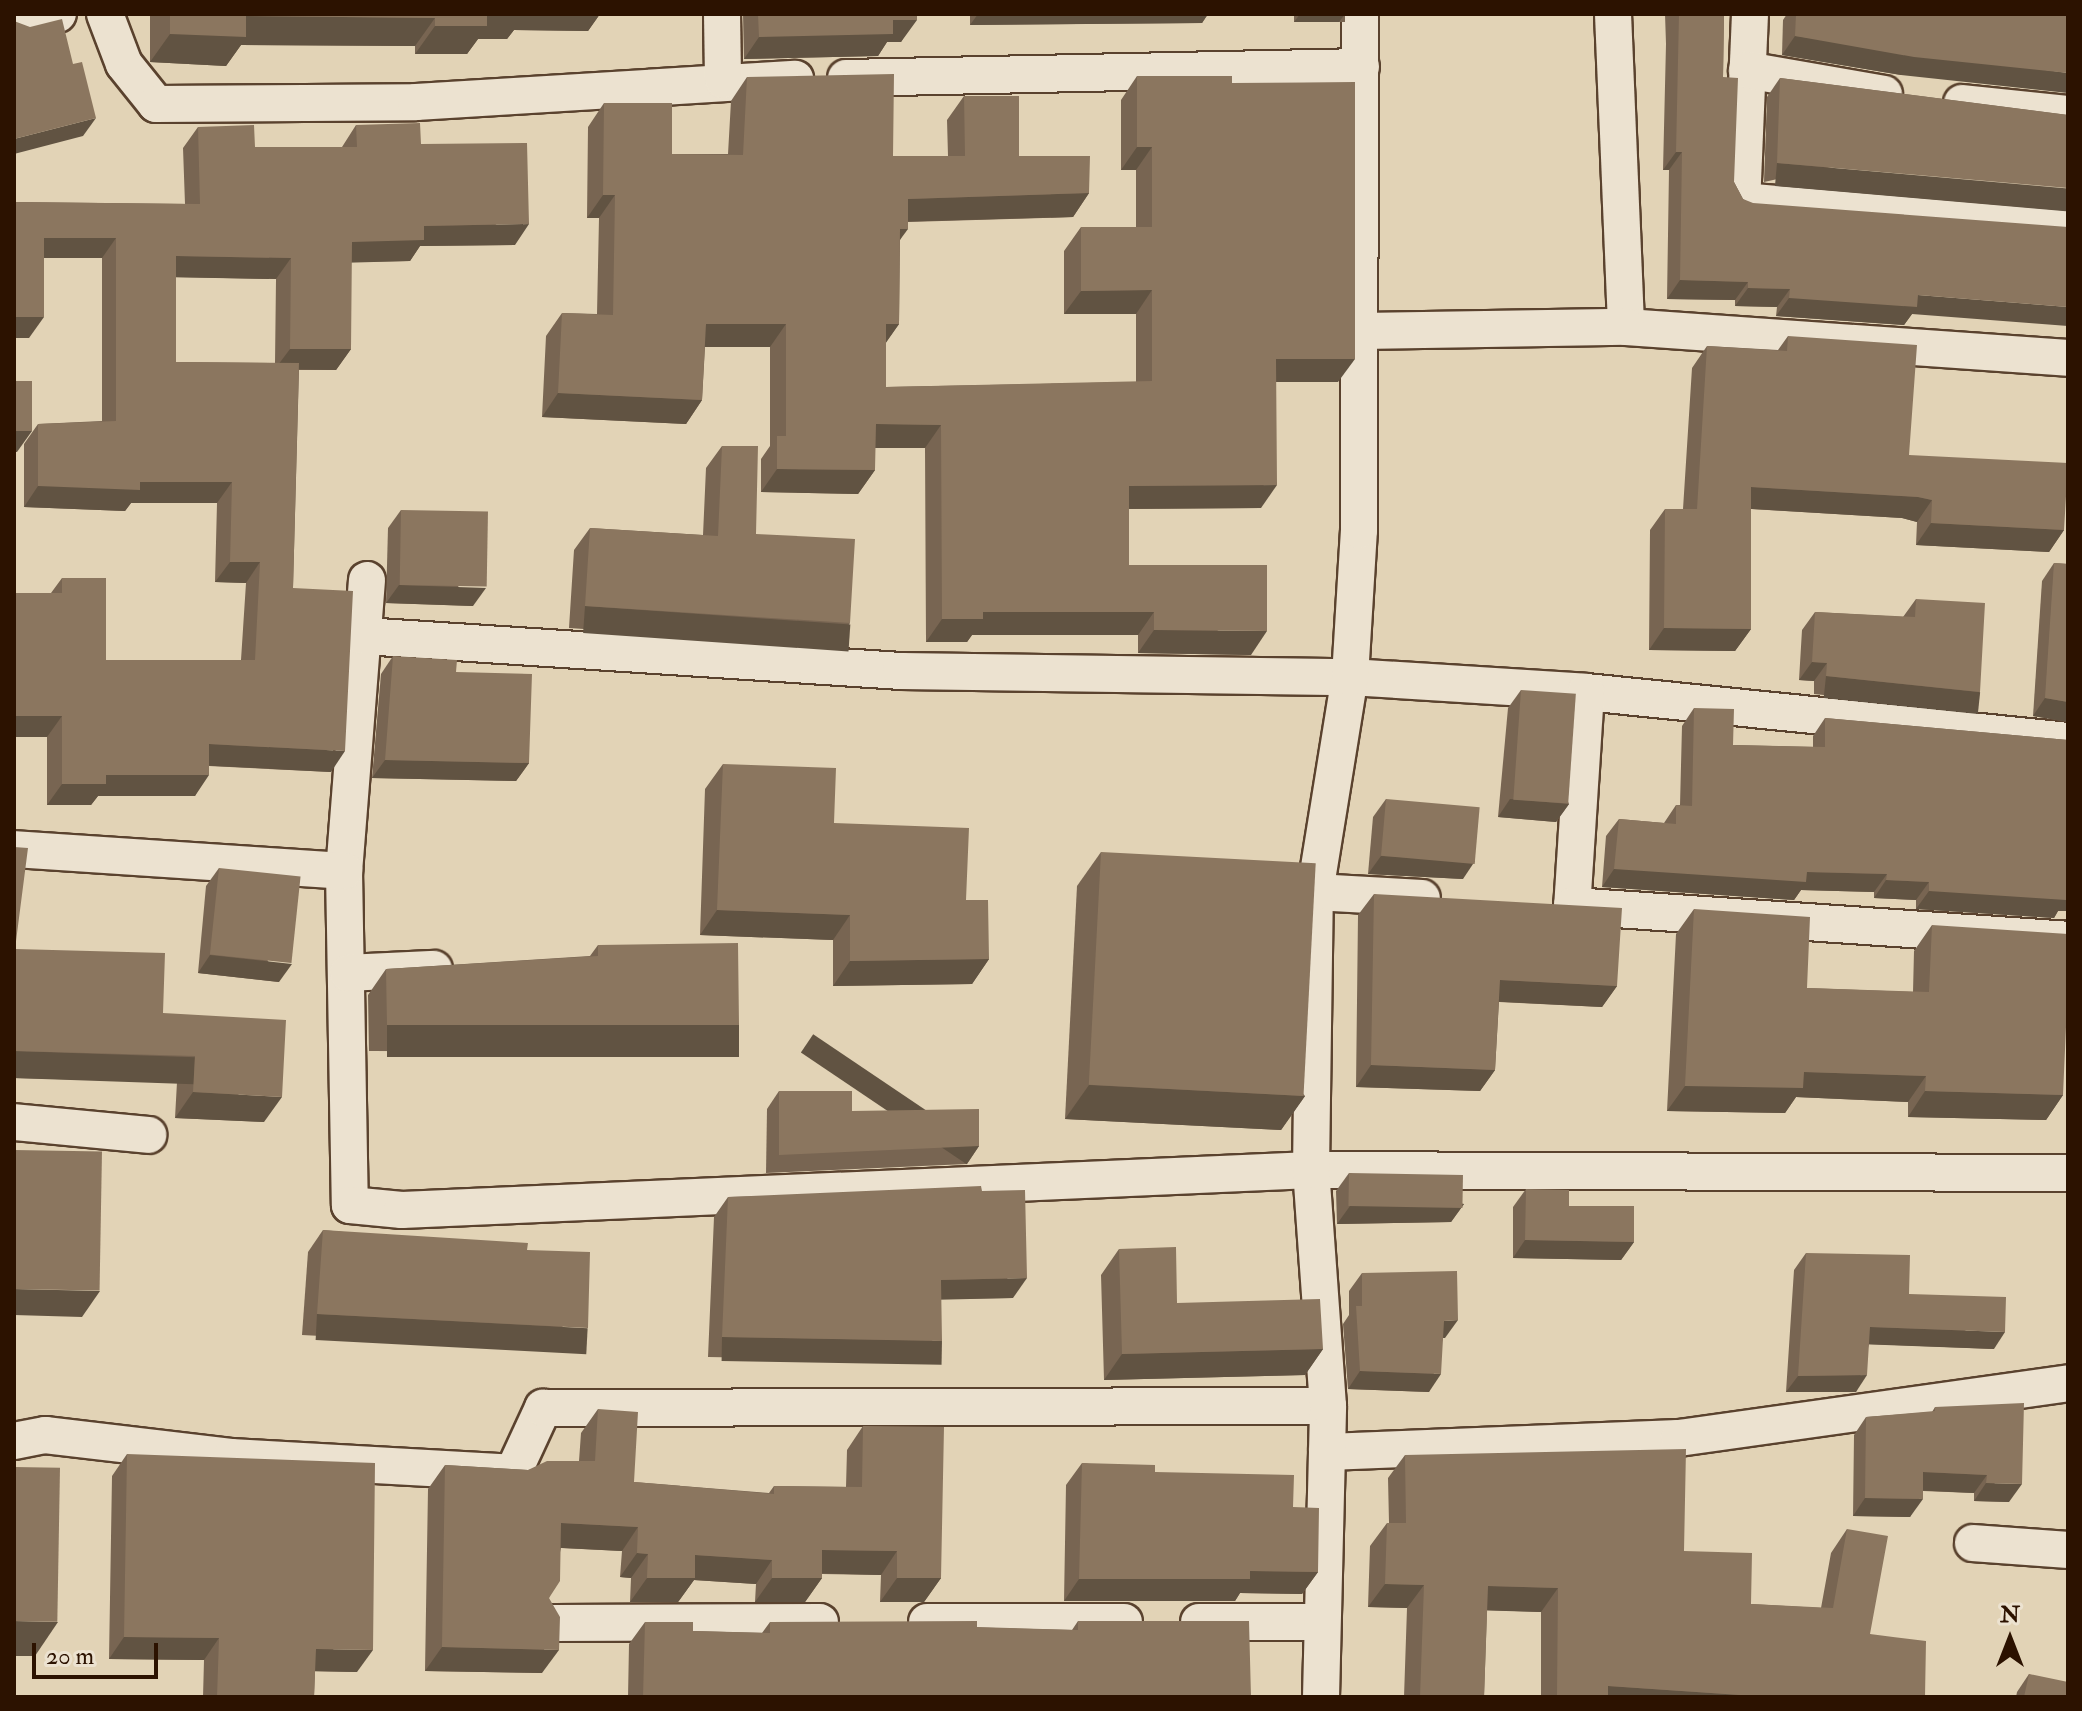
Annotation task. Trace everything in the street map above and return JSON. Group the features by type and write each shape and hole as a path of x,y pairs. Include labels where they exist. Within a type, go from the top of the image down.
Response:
{"street":[{"path":"14,24 58,14"},
{"path":"105,14 124,64 156,104 416,102 723,80 1361,67"},
{"path":"722,14 723,80"},
{"path":"1321,1697 1328,1406 1311,1170 1315,892 1350,677 1359,530 1360,14"},
{"path":"1613,14 1626,327"},
{"path":"1750,14 1742,201 2068,229"},
{"path":"1747,70 1921,98 2068,114"},
{"path":"1361,331 1626,327 2068,358"},
{"path":"367,580 344,871 350,1205 402,1210 1311,1170 2068,1173"},
{"path":"363,636 901,671 1350,677 1586,692 2068,741"},
{"path":"1586,692 1557,905 2068,940"},
{"path":"14,849 344,871"},
{"path":"1315,892 1451,899"},
{"path":"348,973 469,968"},
{"path":"14,1122 148,1135"},
{"path":"1327,1452 1679,1438 2068,1383"},
{"path":"14,1441 45,1435 231,1457 513,1473 543,1408 1328,1406"},
{"path":"1973,1543 2068,1550"},
{"path":"553,1623 1321,1622"}],"building":[{"path":"170,14 487,14 487,26 435,26 435,18 246,16 246,37 170,34"},
{"path":"758,14 917,14 917,20 893,20 893,34 759,37"},
{"path":"1679,14 1724,14 1723,77 1738,78 1734,182 1743,199 1753,203 2068,227 2068,307 1918,295 1917,307 1789,298 1790,289 1748,288 1748,282 1680,280 1682,152 1676,152"},
{"path":"1796,14 2068,14 2068,73 1914,57 1795,36"},
{"path":"62,19 73,64 82,62 96,118 14,139 14,21 30,27"},
{"path":"894,74 893,156 965,156 964,96 1019,96 1019,156 1090,156 1089,193 908,199 908,229 900,229 899,324 886,324 886,387 1152,381 1152,290 1081,291 1081,227 1152,227 1152,147 1137,147 1137,76 1232,76 1232,83 1355,82 1355,359 1276,359 1277,485 1129,486 1129,565 1267,565 1267,631 1154,630 1154,612 983,612 983,619 942,619 941,425 876,424 875,470 777,469 777,436 786,436 786,324 706,324 702,400 558,393 562,313 613,315 615,195 603,195 604,103 672,103 672,154 743,155 747,77"},
{"path":"1780,78 2068,115 2068,188 1777,163"},
{"path":"420,123 421,144 527,143 529,224 424,226 424,240 352,242 351,349 290,349 291,258 176,256 176,362 299,363 293,588 353,591 345,751 209,744 209,775 106,775 106,784 62,784 62,716 14,716 14,593 62,593 62,578 106,578 106,660 255,660 260,562 230,562 232,482 140,482 140,490 38,486 38,424 116,421 116,238 44,238 44,317 14,317 14,202 200,204 198,127 254,125 255,147 357,147 356,125"},
{"path":"1788,336 1917,345 1909,455 2068,463 2064,530 1931,523 1932,500 1918,497 1751,487 1751,629 1664,628 1665,509 1697,509 1707,346 1787,351"},
{"path":"14,381 32,381 32,431 14,431"},
{"path":"722,446 758,446 756,534 855,539 850,623 585,606 590,528 718,536"},
{"path":"401,510 488,512 487,587 400,585"},
{"path":"2054,563 2068,564 2068,702 2045,698"},
{"path":"1916,599 1985,603 1980,692 1826,676 1827,663 1812,662 1815,612 1915,617"},
{"path":"393,656 457,660 456,672 532,674 529,763 385,760"},
{"path":"1521,690 1576,694 1568,804 1513,800"},
{"path":"1694,708 1734,709 1733,745 1825,747 1825,718 2068,740 2066,900 1929,891 1929,882 1886,880 1887,874 1807,872 1806,882 1614,869 1619,819 1676,824 1676,805 1692,806"},
{"path":"723,764 836,768 834,823 969,828 966,900 988,900 989,959 850,961 850,915 717,910"},
{"path":"1386,799 1480,807 1475,864 1381,856"},
{"path":"14,847 28,848 15,949 165,953 163,1013 286,1020 282,1097 193,1092 195,1056 14,1051"},
{"path":"1101,852 1316,863 1304,1096 1089,1085"},
{"path":"219,868 301,877 291,963 210,955"},
{"path":"1374,894 1622,908 1617,986 1500,980 1495,1070 1371,1065"},
{"path":"1694,909 1810,917 1807,988 1929,992 1932,925 2068,934 2063,1095 1925,1091 1926,1076 1804,1072 1803,1088 1685,1086"},
{"path":"738,943 739,1025 387,1025 386,969 598,956 598,945"},
{"path":"779,1091 852,1091 852,1111 979,1109 979,1146 779,1155"},
{"path":"14,1150 102,1152 100,1291 14,1289"},
{"path":"1349,1173 1463,1175 1462,1208 1348,1206"},
{"path":"981,1186 982,1191 1025,1190 1027,1278 941,1280 942,1341 722,1337 728,1197"},
{"path":"1526,1189 1569,1190 1569,1206 1634,1206 1634,1242 1525,1240"},
{"path":"323,1230 528,1243 527,1250 590,1252 588,1328 317,1314"},
{"path":"1176,1247 1177,1303 1320,1299 1323,1349 1122,1354 1119,1249"},
{"path":"1806,1253 1910,1255 1909,1294 2006,1297 2005,1332 1870,1327 1867,1375 1798,1376"},
{"path":"1457,1271 1458,1320 1444,1321 1441,1374 1360,1371 1356,1306 1362,1306 1362,1273"},
{"path":"2024,1403 2022,1484 1986,1483 1987,1475 1923,1472 1923,1499 1865,1498 1866,1417 1935,1411 1935,1407"},
{"path":"598,1409 638,1412 634,1482 774,1494 774,1486 862,1487 863,1426 944,1427 941,1578 897,1578 897,1551 822,1550 822,1578 772,1578 772,1560 695,1555 695,1578 647,1578 648,1554 637,1553 638,1527 561,1523 560,1581 549,1598 560,1617 559,1650 442,1647 445,1465 528,1470 547,1461 595,1461"},
{"path":"1686,1449 1684,1551 1752,1553 1751,1604 1833,1608 1847,1529 1888,1536 1870,1634 1926,1641 1925,1697 1755,1697 1608,1686 1608,1697 1557,1697 1558,1588 1488,1586 1484,1697 1420,1697 1424,1585 1385,1584 1387,1523 1406,1523 1405,1455"},
{"path":"127,1454 375,1463 373,1650 316,1649 314,1697 217,1697 219,1638 124,1637"},
{"path":"1082,1463 1155,1465 1155,1472 1294,1475 1293,1507 1319,1508 1318,1572 1250,1571 1250,1579 1079,1579"},
{"path":"14,1467 60,1468 57,1622 14,1621"},
{"path":"977,1621 977,1627 1078,1630 1078,1621 1249,1621 1251,1697 643,1697 645,1622 693,1622 693,1631 770,1633 770,1622"},
{"path":"2029,1674 2068,1682 2068,1697 2024,1697"}]}
